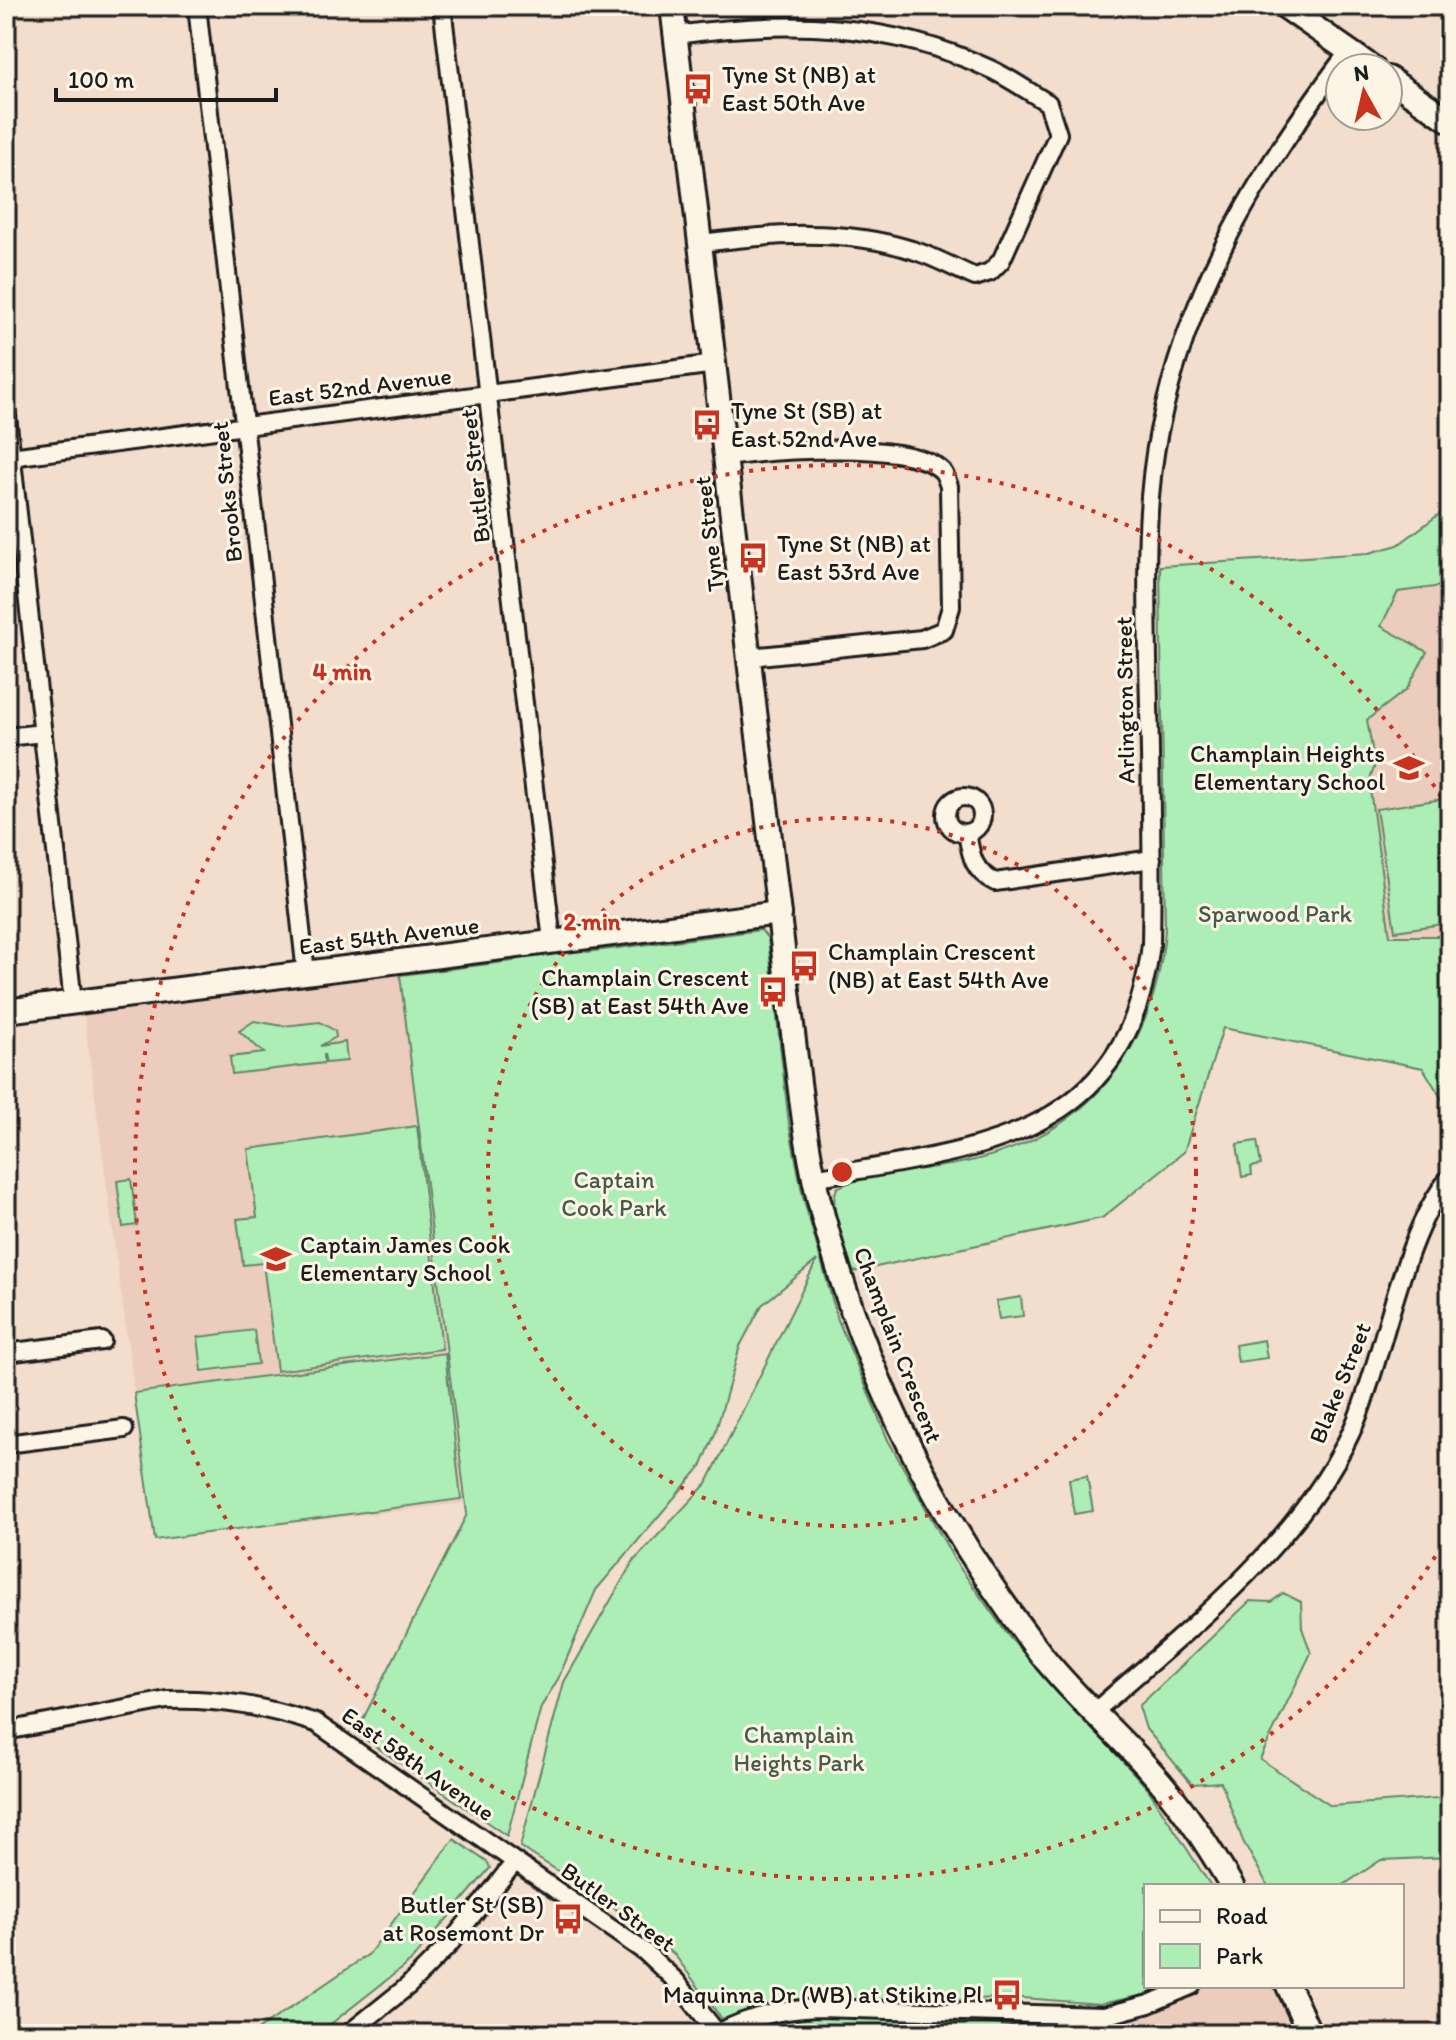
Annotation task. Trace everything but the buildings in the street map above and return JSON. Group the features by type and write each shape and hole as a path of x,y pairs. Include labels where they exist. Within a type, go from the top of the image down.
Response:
{"street":[{"name":"Brooks Street","path":"197,6 306,973"},
{"name":"Butler Street","path":"442,6 552,941"},
{"name":"Tyne Street","path":"672,6 779,913"},
{"path":"1284,6 1349,51"},
{"path":"676,35 778,25 850,27 905,39 989,69 1048,103 1056,117 1058,134 1001,261 990,272 975,277 912,250 858,238 766,235 701,243"},
{"name":"Arlington Street","path":"814,1178 1012,1137 1053,1114 1082,1092 1115,1054 1143,994 1151,944 1147,589 1154,479 1169,389 1199,296 1242,207 1349,51"},
{"path":"1404,89 1450,121"},
{"name":"East 52nd Avenue","path":"11,457 715,364"},
{"path":"6,407 14,542 43,733 73,1002"},
{"path":"726,457 838,449 899,454 926,461 943,471 949,486 951,607 944,630 922,639 750,657"},
{"path":"6,737 43,733"},
{"path":"967,833 972,862 982,876 995,882 1152,859"},
{"name":"East 54th Avenue","path":"6,1011 779,913"},
{"name":"Champlain Crescent","path":"779,913 814,1178 842,1279 902,1437 975,1563 1042,1656 1150,1770 1231,1884"},
{"name":"Blake Street","path":"1093,1713 1267,1553 1312,1501 1355,1422 1425,1215 1450,1177"},
{"path":"6,1353 102,1341"},
{"path":"6,1444 124,1429"},
{"name":"East 58th Avenue","path":"6,1731 167,1700 225,1700 260,1705 316,1723 413,1787 514,1863"},
{"name":"Butler Street","path":"514,1863 645,1952 676,1981 718,2034"},
{"path":"348,2034 408,1986 448,1946 514,1863"},
{"path":"718,2034 749,2017 781,2009 1104,2016 1149,2004 1186,1988"},
{"path":"1289,1988 1310,2034"},
{"path":"1082,2016 1082,2034"},
{"path":"1104,2016 1105,2034"}],"shaded area":[{"name":"Champlain Heights Elementary School","path":"1450,585 1450,936 1390,936 1344,600"},
{"name":"Captain James Cook Elementary School","path":"400,975 464,1503 154,1539 84,1015"},
{"path":"1199,1988 1274,1988 1296,2034 1112,2034 1121,2019 1170,2003"}],"green space":[{"name":"Sparwood Park","path":"1450,506 1450,585 1398,592 1381,626 1427,652 1407,689 1367,720 1375,765 1369,782 1390,936 1450,936 1450,1112 1423,1068 1223,1028 1184,1152 1102,1218 853,1272 836,1218 837,1188 877,1176 956,1164 1000,1153 1040,1136 1074,1113 1104,1086 1127,1054 1146,1017 1158,976 1165,930 1160,566 1369,553 1398,545"},
{"path":"1450,798 1450,923 1395,931 1376,809"},
{"path":"761,930 768,939 789,1124 803,1197 838,1320 888,1440 955,1561 1010,1638 1148,1789 1210,1884 1144,1884 1144,1988 1162,1988 1149,1994 1100,2004 1010,1997 933,2002 786,2001 785,2017 948,2019 1017,2027 1061,2025 1071,2028 1075,2034 733,2034 674,1954 604,1900 520,1847 564,1682 632,1563 707,1483 817,1260 762,1305 740,1346 715,1434 702,1465 596,1590 558,1679 541,1707 507,1836 356,1733 467,1514 400,975 513,961 519,956 579,948 587,952"},
{"path":"254,1021 283,1026 320,1022 335,1031 336,1037 320,1046 345,1042 347,1061 326,1063 324,1054 324,1063 232,1074 230,1057 264,1053 239,1031"},
{"path":"417,1126 442,1349 277,1371 263,1263 243,1265 237,1219 257,1217 248,1149"},
{"path":"1257,1141 1261,1165 1251,1167 1252,1175 1242,1177 1237,1144"},
{"path":"131,1179 137,1225 123,1227 117,1181"},
{"path":"1021,1297 1023,1316 999,1319 996,1301"},
{"path":"254,1330 258,1364 202,1371 198,1337"},
{"path":"1264,1340 1267,1358 1238,1362 1235,1345"},
{"path":"445,1353 461,1499 155,1540 134,1393"},
{"path":"1087,1476 1093,1511 1074,1514 1069,1479"},
{"path":"1283,1593 1301,1602 1302,1628 1311,1653 1260,1759 1331,1806 1450,1797 1450,1857 1381,1860 1345,1884 1267,1884 1243,1841 1221,1782 1192,1784 1146,1729 1139,1706 1250,1601 1271,1602"},
{"path":"454,1839 488,1863 490,1868 412,1960 318,2034 245,2034 253,2033 369,1954"}],"place":[{"name":"Tyne St (NB) at East 50th Ave","path":"698,89"},
{"name":"Tyne St (SB) at East 52nd Ave","path":"707,425"},
{"name":"Tyne St (NB) at East 53rd Ave","path":"753,558"},
{"name":"Champlain Heights Elementary School","path":"1409,768"},
{"name":"Champlain Crescent (NB) at East 54th Ave","path":"804,966"},
{"name":"Champlain Crescent (SB) at East 54th Ave","path":"773,992"},
{"name":"Captain James Cook Elementary School","path":"276,1259"},
{"name":"Butler St (SB) at Rosemont Dr","path":"568,1919"},
{"name":"Maquinna Dr (WB) at Stikine Pl","path":"1007,1995"}],"park label":[{"name":"Captain Cook Park","path":"614,1194"},
{"name":"Champlain Heights Park","path":"799,1749"}]}
